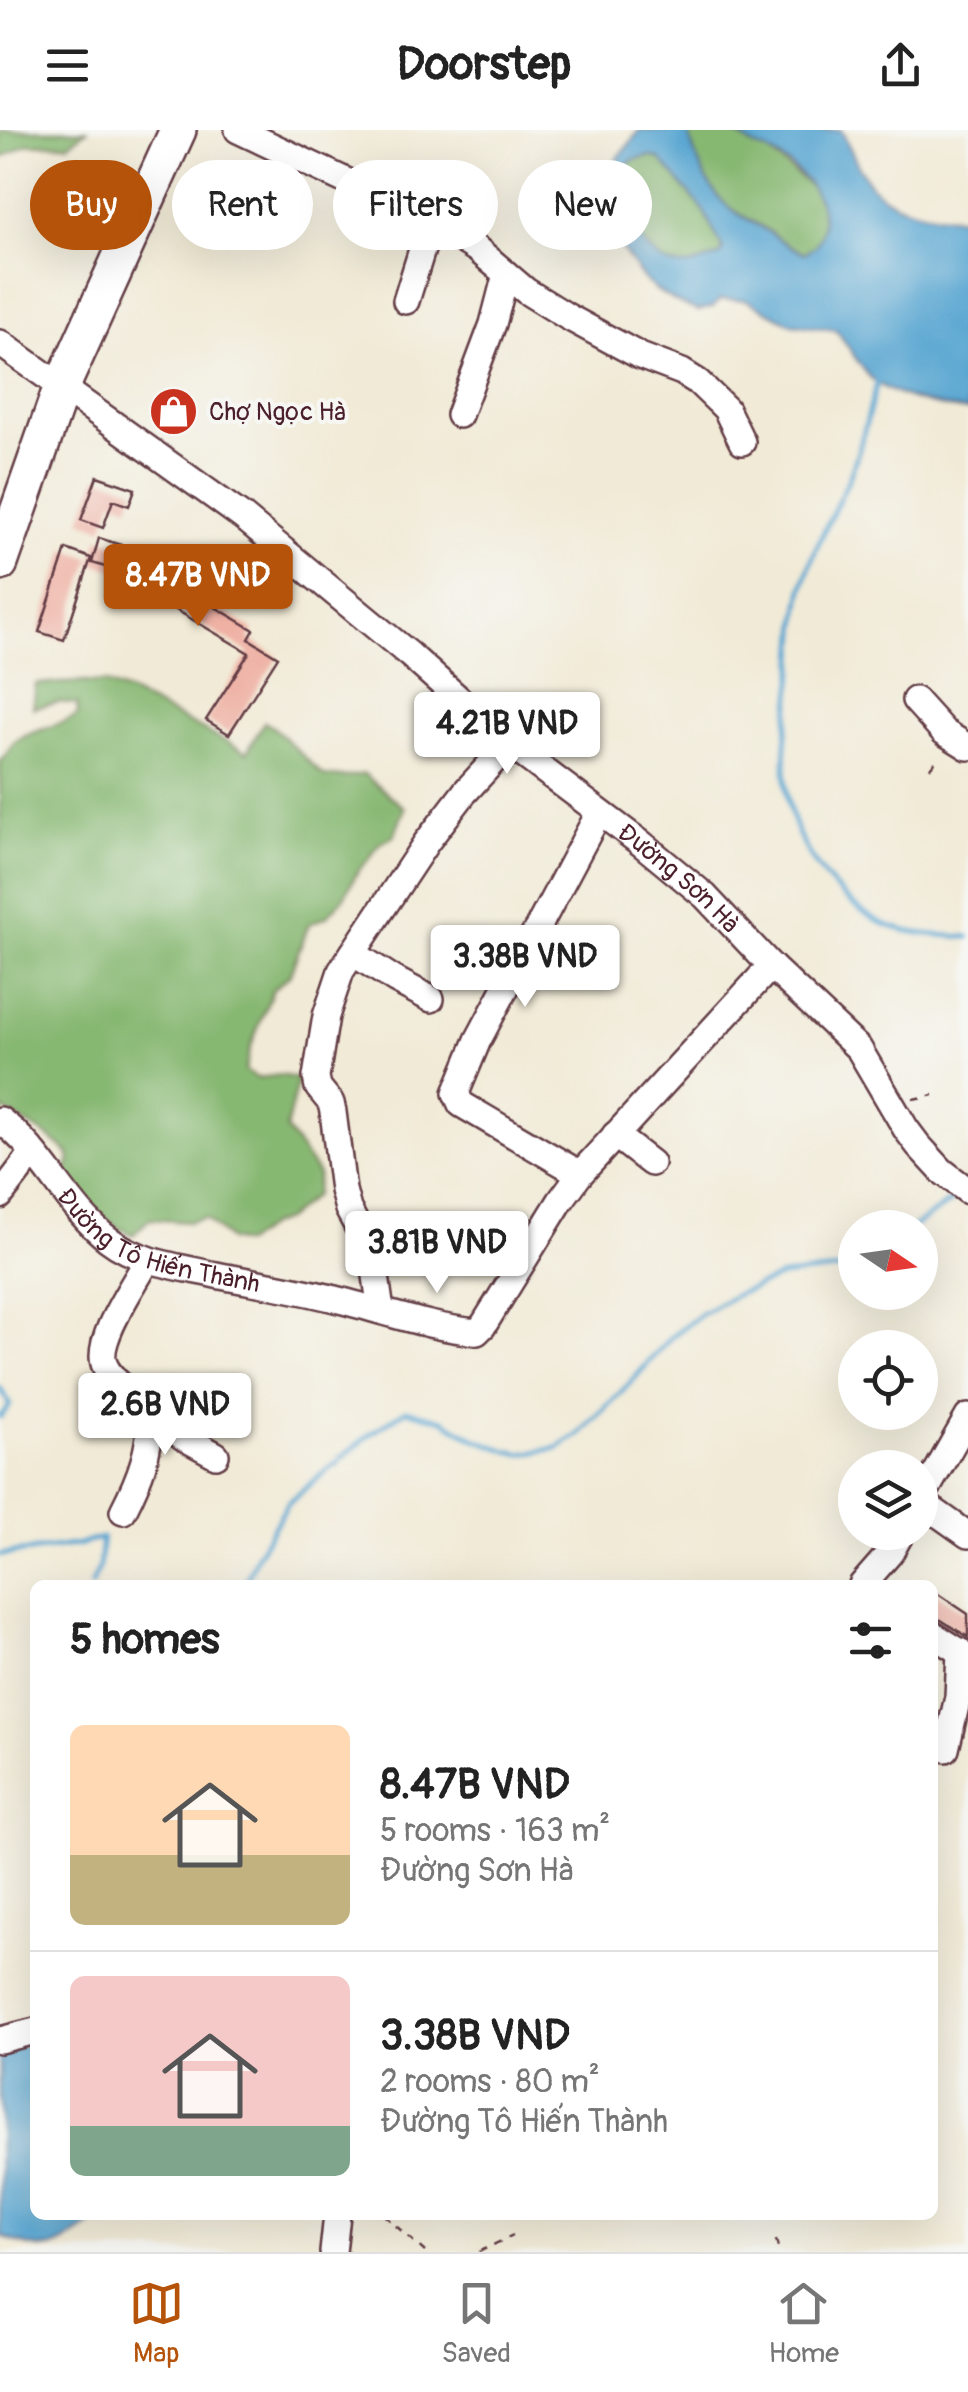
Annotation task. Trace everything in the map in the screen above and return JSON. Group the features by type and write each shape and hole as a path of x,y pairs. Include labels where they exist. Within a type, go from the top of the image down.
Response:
{"highway":[{"path":"0,563 62,386 178,130"}],"street":[{"path":"238,130 333,175"},
{"path":"406,301 422,250"},
{"path":"478,250 526,291 568,318 698,382 726,409 742,442"},
{"path":"459,415 488,339 506,274"},
{"name":"Đường Sơn Hà","path":"0,343 271,539 509,744 704,896 771,966 860,1049 906,1130 942,1171 968,1191"},
{"path":"915,700 944,732 968,747"},
{"path":"382,1311 373,1255 348,1209 343,1190 333,1112 316,1077 326,1016 341,970 352,952 426,843 509,744"},
{"path":"580,1174 461,1104 456,1093 478,1040 599,813"},
{"path":"352,952 432,1000"},
{"name":"Đường Tô Hiến Thành","path":"0,1120 100,1232 125,1250 148,1259 477,1332 580,1174 771,966"},
{"path":"615,1136 651,1163"},
{"path":"0,1196 33,1153"},
{"path":"148,1259 107,1334 102,1355 108,1372 150,1410 216,1455"},
{"path":"123,1511 138,1482 150,1441 150,1410"},
{"path":"938,1470 968,1417"},
{"path":"938,1514 968,1536"},
{"path":"871,1580 892,1550"},
{"path":"938,1638 964,1654 946,1749"},
{"path":"0,2040 30,2032"},
{"path":"333,2252 336,2220"}],"path":[{"path":"389,2220 424,2252"},
{"path":"479,2252 513,2235"},
{"path":"776,2240 779,2252"}],"green space":[{"path":"0,130 87,130 69,144 28,144 0,159"},
{"path":"688,130 731,130 753,146 768,151 808,184 823,209 821,238 814,249 804,253 793,248 723,202 701,168"},
{"path":"635,159 660,159 702,208 723,249 721,254 694,265 678,266 652,253 652,160"},
{"path":"104,683 130,693 247,752 264,722 324,776 364,774 405,808 394,836 379,844 343,899 326,917 309,924 289,976 273,989 251,1046 245,1071 257,1078 281,1075 298,1079 286,1129 318,1174 315,1195 285,1220 270,1225 244,1244 229,1240 205,1218 187,1222 149,1219 133,1235 122,1230 94,1210 72,1184 65,1174 68,1153 0,1108 0,761 20,738 78,715 77,704 60,702 33,708 36,684"}],"water":[{"path":"639,130 688,130 701,168 723,202 804,253 816,244 822,229 823,216 815,193 787,163 731,130 841,130 863,174 887,198 927,213 968,218 968,411 890,391 865,372 836,330 792,324 746,300 720,299 713,307 698,311 650,285 623,250 650,250 669,264 689,266 721,255 723,249 702,208 660,159 650,156 616,160"},
{"path":"30,2044 30,2220 98,2220 55,2247 30,2246 0,2236 0,2051"}],"building":[{"path":"97,476 135,489 129,506 113,500 103,528 81,520"},
{"path":"99,538 137,550 134,559 254,630 249,639 278,657 229,734 206,720 249,653 127,581 131,575 92,563"},
{"path":"66,549 91,558 64,640 39,632"},
{"path":"938,1594 968,1614 968,1637 941,1620"}],"waterway":[{"path":"878,380 854,464 814,554 802,593 785,760 789,807 816,864 860,910 899,929 968,937"},
{"path":"938,1210 957,1195"},
{"path":"246,1580 288,1503 369,1435 406,1410 443,1420 475,1439 508,1451 521,1454 558,1448 578,1435 671,1337 701,1314 782,1276 838,1270"},
{"path":"0,1388 10,1405 0,1417"},
{"path":"0,1555 102,1538 99,1568 93,1580"}],"place":[{"name":"Chợ Ngọc Hà","path":"174,411"}]}
